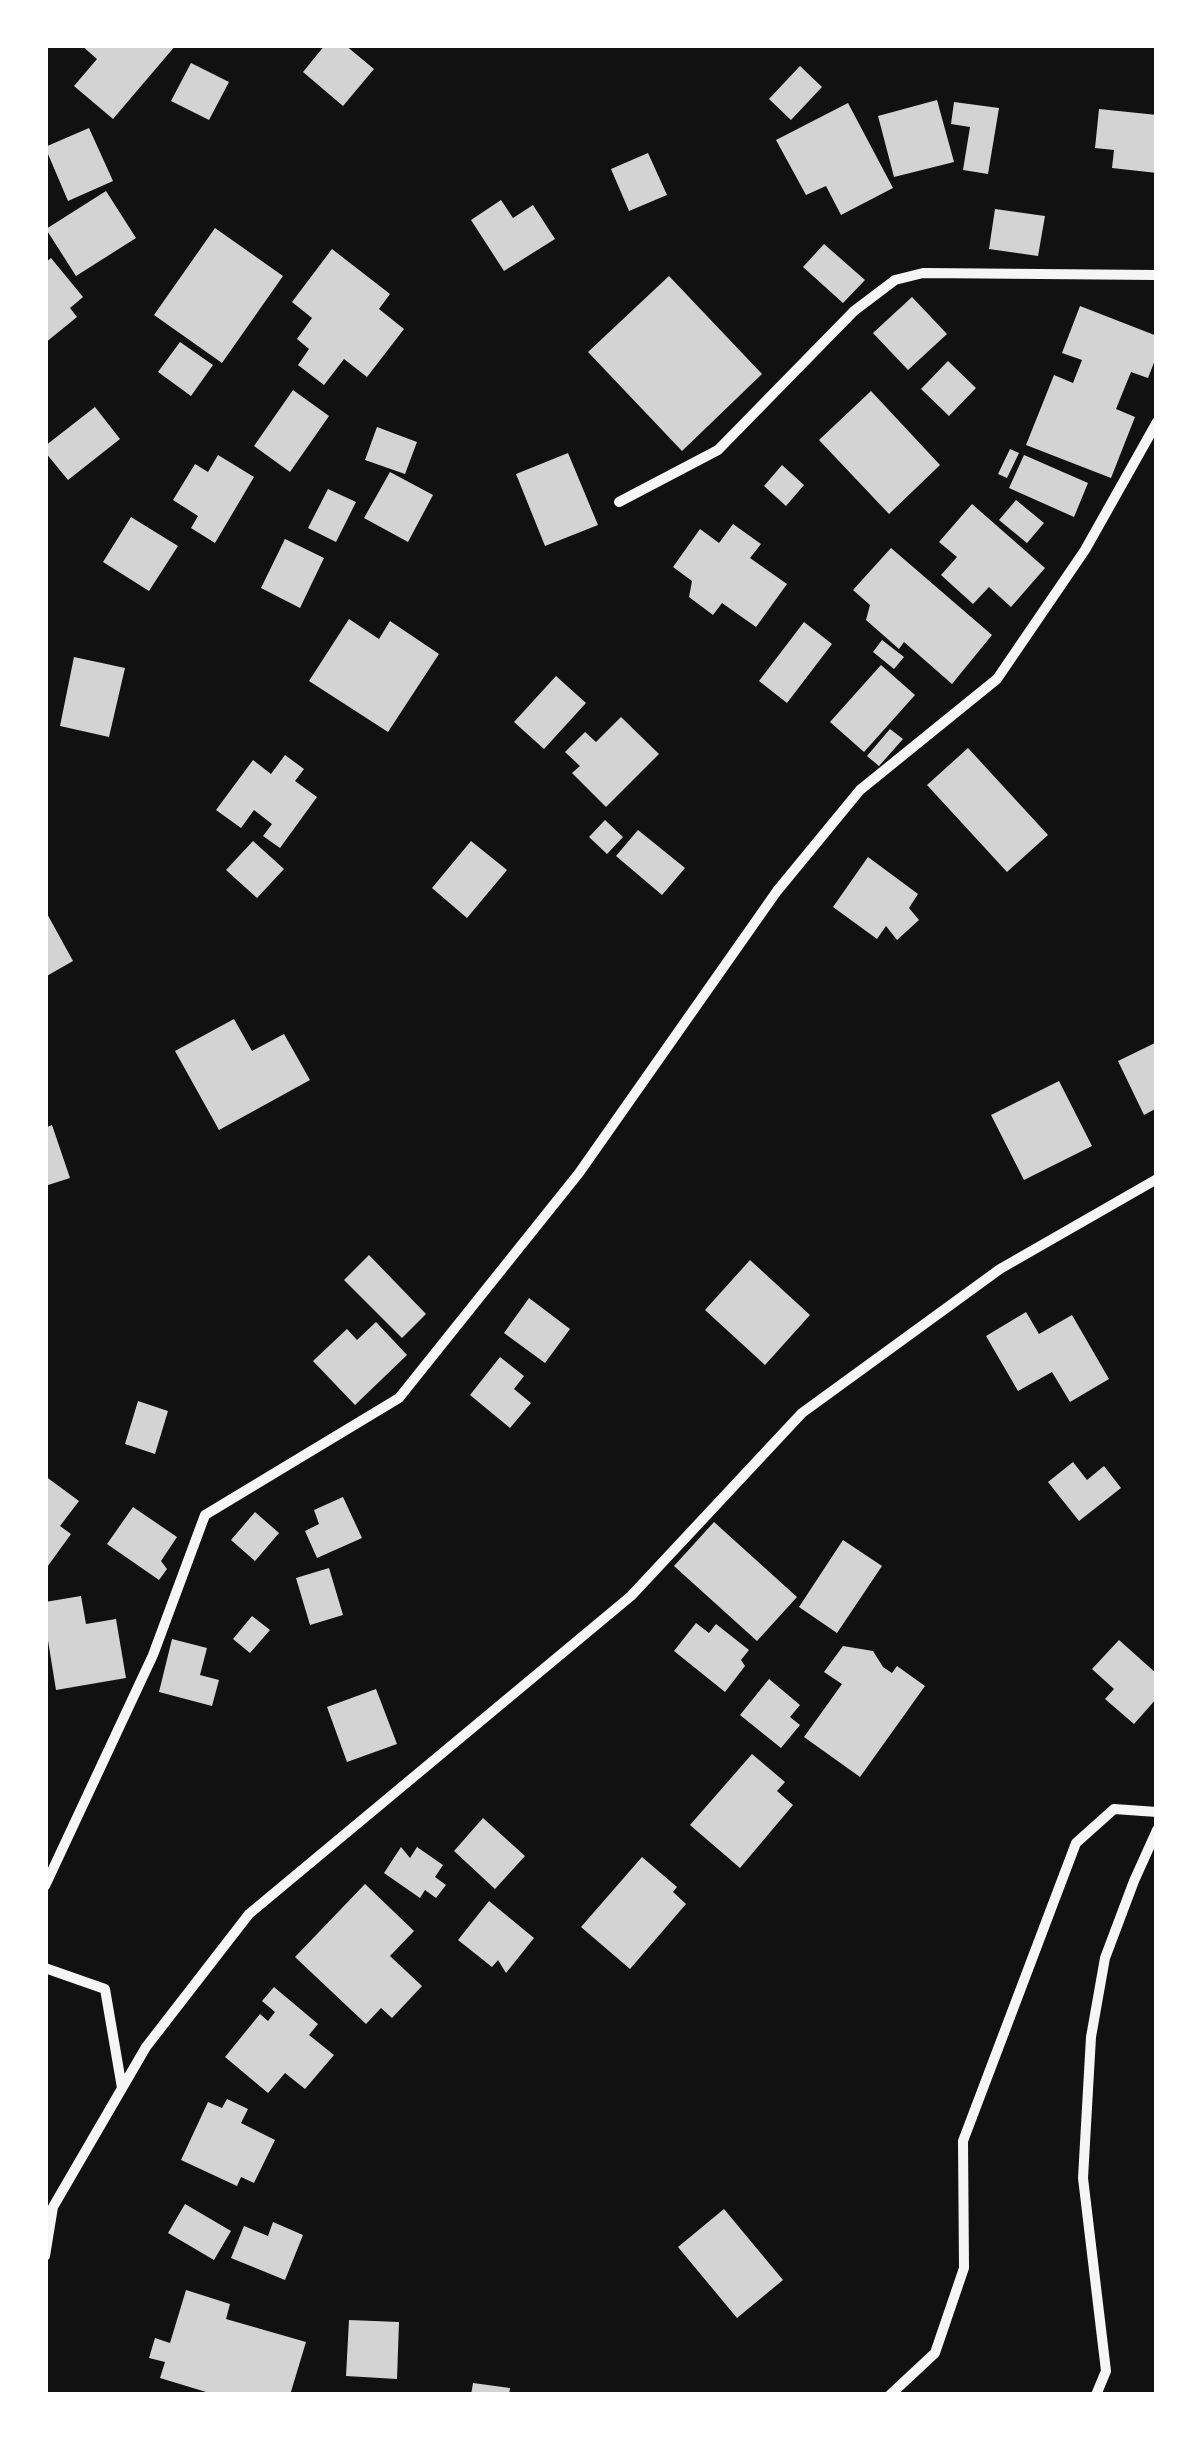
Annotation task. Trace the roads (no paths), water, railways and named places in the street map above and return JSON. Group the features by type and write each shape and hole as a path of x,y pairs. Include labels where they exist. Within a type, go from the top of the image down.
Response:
{"street":[{"path":"619,502 718,450 854,311 895,280 923,273 1157,274"},
{"path":"45,1886 153,1655 205,1516 398,1398 580,1173 776,891 860,790 997,679 1085,550 1157,422"},
{"path":"45,2256 53,2207 146,2047 249,1914 631,1596 802,1413 1000,1269 1157,1179"},
{"path":"890,2395 934,2353 964,2268 964,2142 1076,1843 1114,1808 1157,1812"},
{"path":"1096,2395 1106,2371 1083,2178 1091,2038 1105,1958 1157,1830"},
{"path":"45,1968 105,1989 122,2088"}]}
